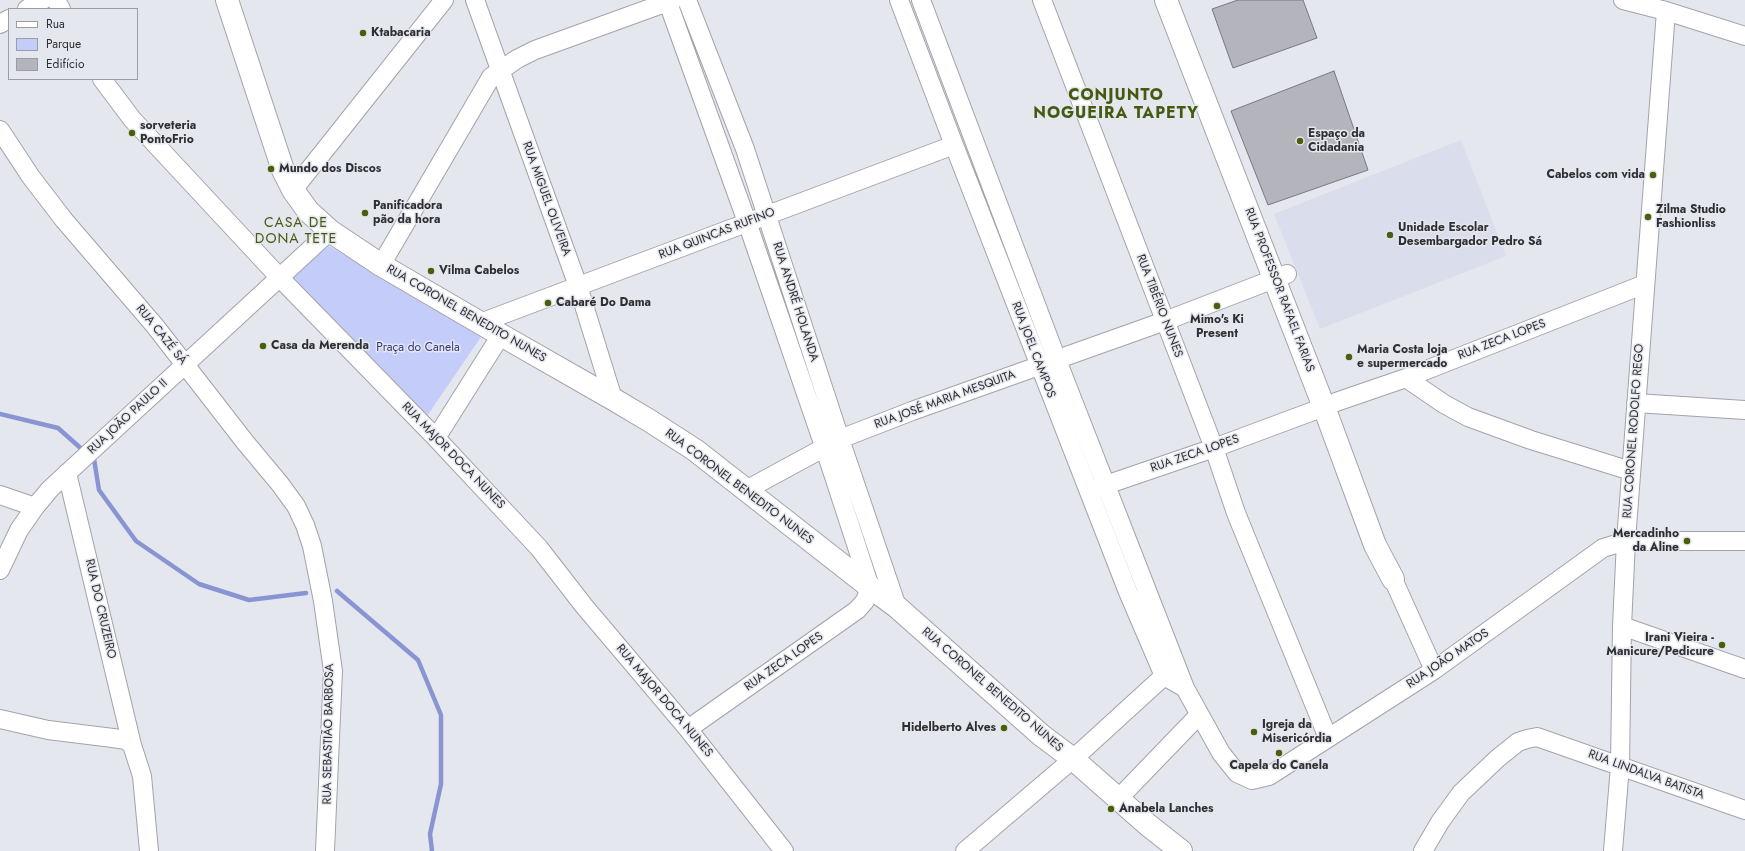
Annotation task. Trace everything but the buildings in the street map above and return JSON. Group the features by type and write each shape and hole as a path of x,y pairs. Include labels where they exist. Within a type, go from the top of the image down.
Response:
{"street":[{"path":"29,8 43,0"},
{"name":"RUA CORONEL BENEDITO NUNES","path":"227,0 283,170 293,190 308,211 330,231 381,265 501,336 613,399 695,450 870,587 898,607 1041,735 1073,759 1148,825 1181,851"},
{"path":"293,190 444,0"},
{"name":"RUA MIGUEL OLIVEIRA","path":"475,0 578,286 613,399"},
{"name":"RUA ANDRÉ HOLANDA","path":"686,0 745,149 767,215 832,443 870,587"},
{"name":"RUA JOEL CAMPOS","path":"899,0 1128,592 1171,671"},
{"name":"RUA JOEL CAMPOS","path":"920,0 1106,485 1171,671"},
{"name":"RUA TIBÉRIO NUNES","path":"1042,0 1214,448 1236,513 1328,738"},
{"name":"RUA PROFESSOR RAFAEL FARIAS","path":"1166,0 1281,277"},
{"name":"RUA PROFESSOR RAFAEL FARIAS","path":"1182,0 1281,277 1330,404 1375,545 1393,579 1434,670"},
{"path":"1623,0 1666,11 1745,36"},
{"path":"381,265 491,77 517,58 535,50 669,1"},
{"name":"RUA ANDRÉ HOLANDA","path":"669,1 747,222 832,443 898,607"},
{"name":"RUA CORONEL RODOLFO REGO","path":"1613,851 1620,766 1622,626 1626,541 1666,11"},
{"name":"RUA MAJOR DOCA NUNES","path":"103,80 132,119 280,278 436,438 539,548 584,606 688,729 784,851"},
{"name":"RUA CAZÉ SÁ","path":"0,130 31,177 64,220 154,326 280,484 296,506 306,525 312,546"},
{"name":"RUA QUINCAS RUFINO","path":"480,323 954,145"},
{"name":"RUA JOÃO PAULO II","path":"0,570 19,530 50,489 330,231"},
{"name":"RUA JOSÉ MARIA MESQUITA","path":"746,490 832,443 912,411 1165,321 1281,277"},
{"name":"RUA ZECA LOPES","path":"1088,491 1214,448 1330,404 1406,378 1645,284"},
{"path":"436,438 501,336"},
{"path":"1406,378 1444,404 1475,420 1524,438 1631,471"},
{"path":"1636,403 1745,410"},
{"name":"RUA DO CRUZEIRO","path":"71,470 132,745 142,776 149,851"},
{"path":"0,495 35,507"},
{"name":"RUA JOÃO MATOS","path":"1199,715 1221,753 1237,773 1252,780 1268,776 1434,670 1603,548 1626,541 1745,541"},
{"name":"RUA SEBASTIÃO BARBOSA","path":"312,546 324,609 333,671 325,851"},
{"name":"RUA ZECA LOPES","path":"688,729 857,610 865,601 870,587"},
{"path":"1622,626 1745,669"},
{"path":"965,851 1073,759 1171,671 1184,688 1199,715 1119,798"},
{"path":"0,719 48,730 126,740 132,745"},
{"name":"RUA LINDALVA BATISTA","path":"1423,851 1440,822 1461,794 1498,758 1518,742 1537,737 1745,810"}],"shaded area":[{"name":"Unidade Escolar Desembargador Pedro Sá","path":"1461,140 1506,256 1320,329 1274,214"}],"green space":[{"name":"Praça do Canela","path":"329,246 483,334 425,419 287,279"}],"waterway":[{"path":"0,414 58,428 85,452"},
{"path":"91,456 94,459 99,490 136,541 199,584 249,600 306,593"},
{"path":"337,591 418,660 441,715 441,784 430,834 432,851"}],"place":[{"name":"Ktabacaria","path":"363,33"},
{"name":"sorveteria PontoFrio","path":"132,133"},
{"name":"Espaço da Cidadania","path":"1300,141"},
{"name":"Mundo dos Discos","path":"271,169"},
{"name":"Cabelos com vida","path":"1653,175"},
{"name":"Panificadora pão da hora","path":"365,213"},
{"name":"Zilma Studio Fashionliss","path":"1648,217"},
{"name":"Unidade Escolar Desembargador Pedro Sá","path":"1390,235"},
{"name":"Vilma Cabelos","path":"431,271"},
{"name":"Cabaré Do Dama","path":"548,303"},
{"name":"Mimo's Ki Present","path":"1217,306"},
{"name":"Casa da Merenda","path":"263,346"},
{"name":"Maria Costa loja e supermercado","path":"1349,357"},
{"name":"Mercadinho da Aline","path":"1687,541"},
{"name":"Irani Vieira - Manicure/Pedicure","path":"1722,645"},
{"name":"Hidelberto Alves","path":"1004,728"},
{"name":"Igreja da Misericórdia","path":"1254,732"},
{"name":"Capela do Canela","path":"1279,753"},
{"name":"Anabela Lanches","path":"1111,809"}],"district":[{"name":"CONJUNTO NOGUEIRA TAPETY","path":"1116,105"},
{"name":"CASA DE DONA TETE","path":"296,232"}]}
